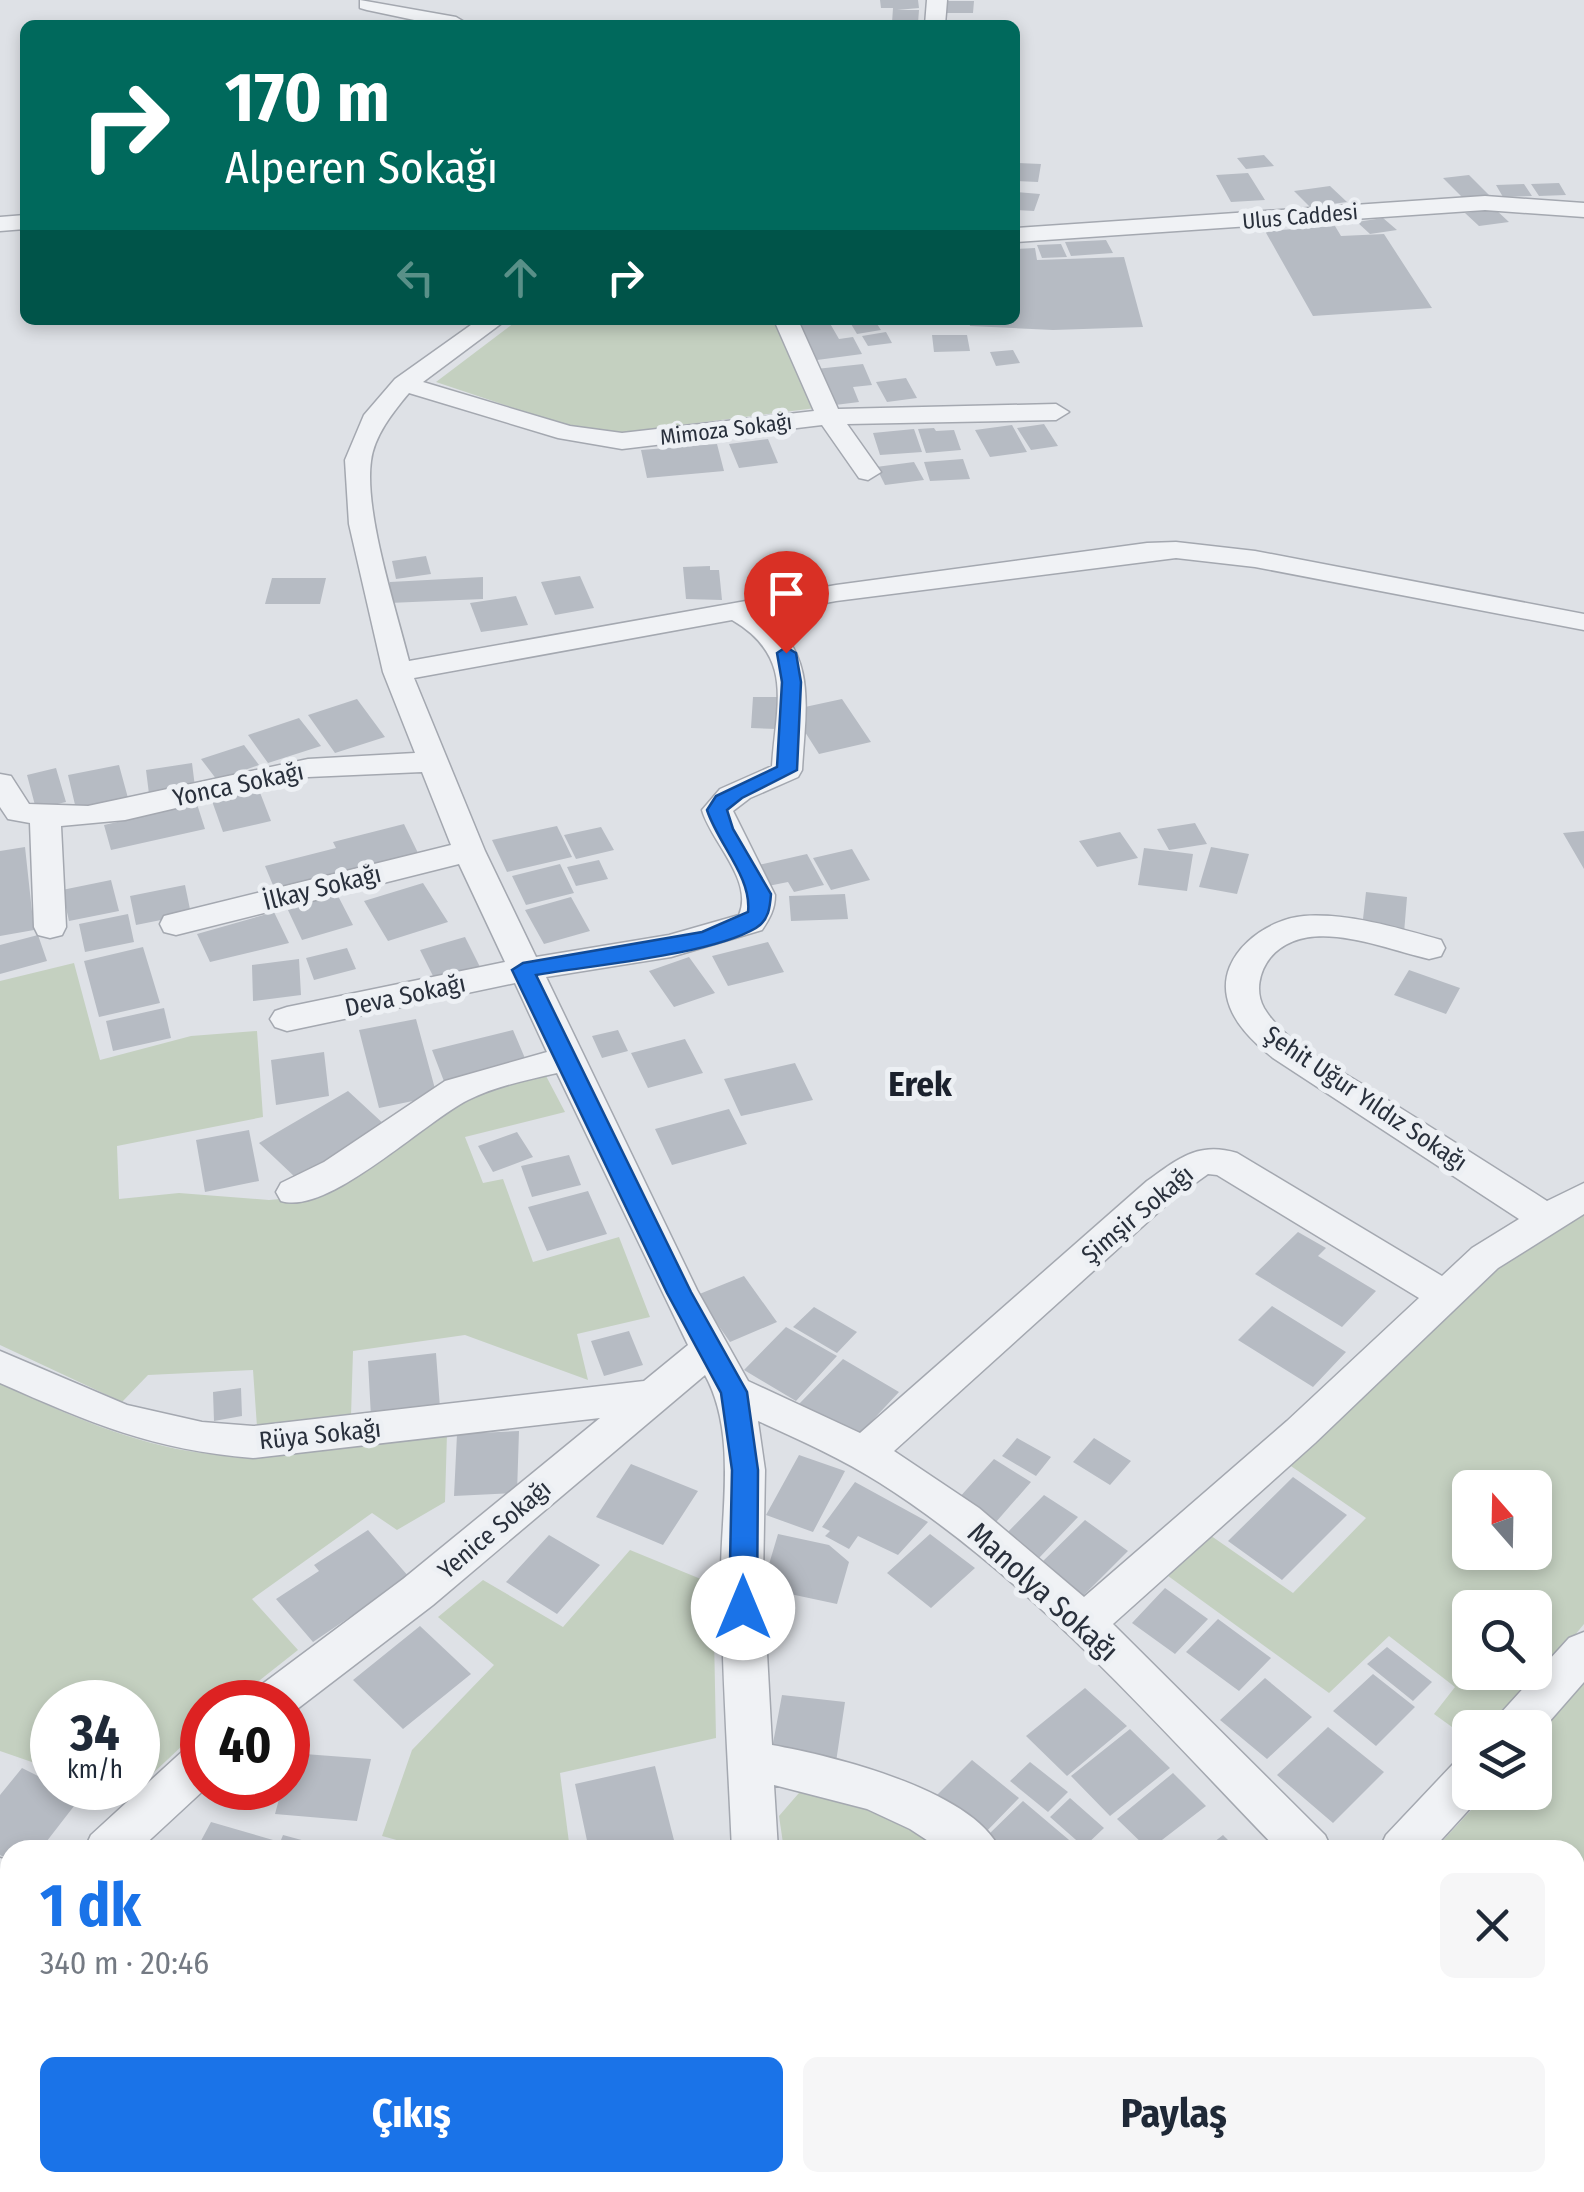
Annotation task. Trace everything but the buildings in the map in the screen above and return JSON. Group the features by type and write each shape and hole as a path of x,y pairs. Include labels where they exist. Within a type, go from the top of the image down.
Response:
{"street":[{"path":"368,4 438,20"},
{"name":"Ulus Caddesi","path":"1020,235 1485,203 1547,204 1584,210"},
{"path":"487,325 404,384 387,400 365,434 357,482 372,575 397,672 469,851 523,970 734,1392 745,1470 742,1580 755,1840"},
{"path":"788,325 829,417 868,472"},
{"name":"Mimoza Sokağı","path":"404,384 594,439 644,439 829,417 1056,412"},
{"path":"397,672 954,575 1176,550 1255,559 1584,622"},
{"name":"Deva Sokağı","path":"287,1019 523,970 706,939 751,922 758,913 761,894 723,829 717,810 735,794 787,770 791,668 779,641 736,611"},
{"name":"Yonca Sokağı","path":"45,818 133,806 309,768 432,762"},
{"path":"0,782 19,812 45,818 50,927"},
{"name":"İlkay Sokağı","path":"176,924 469,851"},
{"name":"Şehit Uğur Yıldız Sokağı","path":"1429,948 1335,930 1299,927 1280,932 1248,964 1242,980 1246,1011 1264,1033 1298,1059 1544,1218"},
{"path":"294,1192 356,1163 460,1089 568,1059"},
{"name":"Şimşir Sokağı","path":"863,1455 1160,1190 1201,1161 1224,1162 1444,1295"},
{"path":"1082,1625 1302,1432 1486,1258 1583,1197"},
{"name":"Yenice Sokağı","path":"301,1680 418,1592 710,1350"},
{"name":"Rüya Sokağı","path":"0,1366 120,1419 202,1438 253,1442 652,1396"},
{"name":"Manolya Sokağı","path":"734,1392 863,1455 931,1495 1082,1625 1299,1840"},
{"path":"1532,1710 1584,1651"},
{"path":"752,1761 877,1790 916,1806 964,1840"},
{"path":"118,1840 180,1782"},
{"path":"1411,1840 1452,1796"}],"green space":[{"path":"511,325 778,325 816,408 610,434 564,425 436,382"},
{"path":"74,963 100,1060 191,1036 257,1031 263,1117 117,1146 119,1199 179,1193 269,1200 302,1197 472,1096 545,1074 565,1112 465,1137 483,1183 503,1179 533,1262 619,1237 650,1317 577,1334 588,1380 465,1335 353,1351 351,1416 257,1427 253,1370 148,1375 122,1402 0,1345 0,981"},
{"path":"1584,1215 1584,1624 1552,1663 1552,1590 1452,1590 1452,1685 1389,1636 1329,1693 1164,1573 1207,1533 1293,1593 1366,1518 1288,1464 1427,1328 1502,1266"},
{"path":"0,1383 124,1435 202,1453 293,1453 447,1433 445,1502 397,1530 372,1513 252,1599 298,1650 260,1680 180,1680 180,1748 160,1766 160,1680 30,1680 30,1761 0,1751"},
{"path":"630,1550 713,1584 716,1738 560,1773 569,1840 397,1840 382,1836 412,1750 494,1665 438,1617 483,1580 563,1627"},
{"path":"1584,1682 1584,1840 1443,1840 1471,1810 1552,1810 1552,1719"},
{"path":"1453,1690 1530,1690 1513,1710 1452,1710 1452,1727 1434,1714"},
{"path":"805,1786 896,1812 934,1840 783,1840 779,1816"}],"district":[{"name":"Erek","path":"920,1084"}],"route":[{"path":"743,1608 745,1470 734,1392 679,1293 523,970 706,939 751,922 761,905 761,894 723,829 717,810 735,794 787,770 792,682 786,653"}]}
